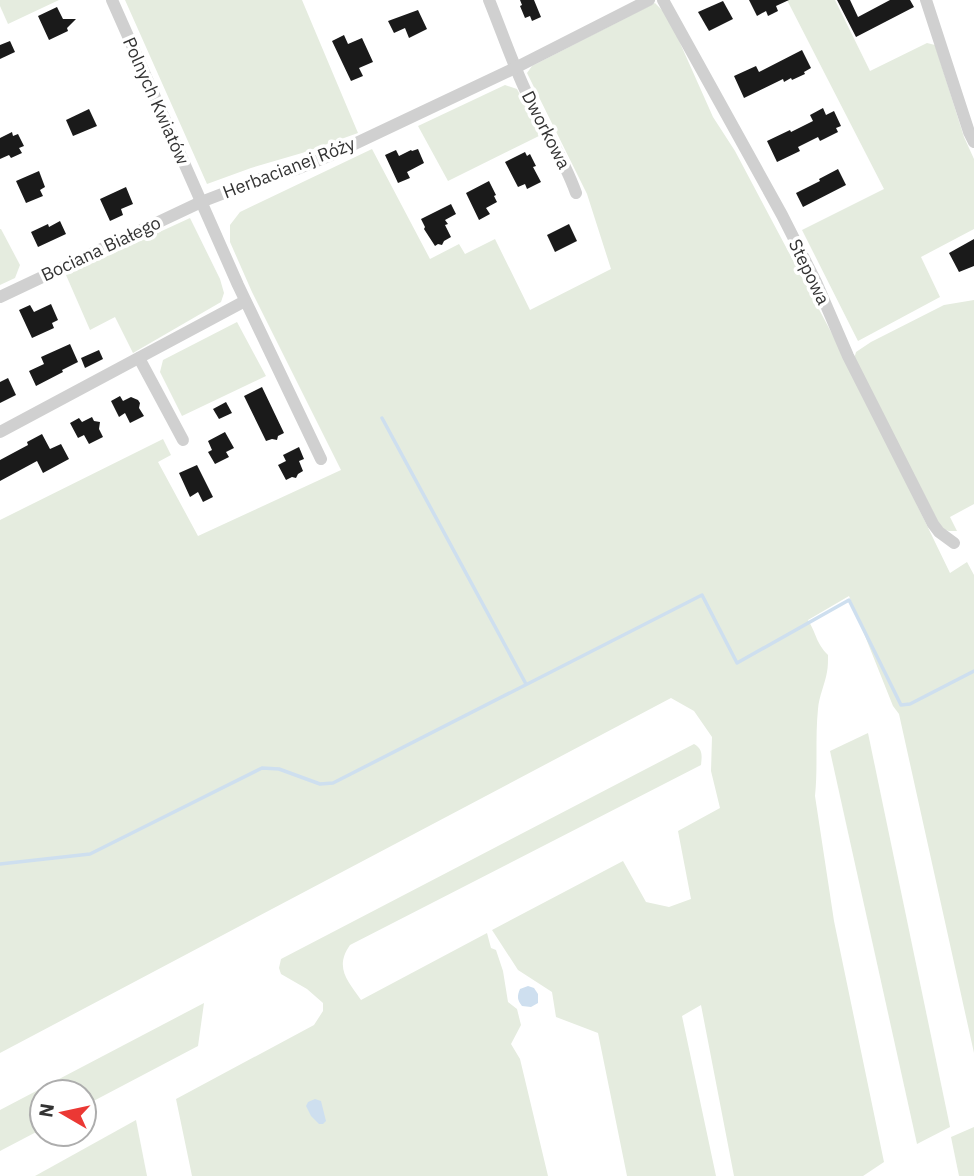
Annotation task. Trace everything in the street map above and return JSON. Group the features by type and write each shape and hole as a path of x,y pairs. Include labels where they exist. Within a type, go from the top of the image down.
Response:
{"street":[{"name":"Polnych Kwiatów","path":"112,0 201,202"},
{"name":"Dworkowa","path":"489,0 515,68 576,193"},
{"name":"Herbacianej Róży","path":"245,301 201,202 329,156 515,68 649,0"},
{"name":"Stepowa","path":"663,0 782,215 816,282 848,356 933,524 954,543"},
{"path":"926,0 974,142"},
{"name":"Bociana Białego","path":"0,296 201,202"},
{"path":"0,432 245,301 321,459"},
{"path":"139,358 183,440"}],"shaded area":[{"path":"0,0 59,0 8,24"},
{"path":"125,0 302,0 358,133 207,184"},
{"path":"787,0 835,0 870,71 927,43 935,45 964,137 974,159 974,229 921,257 940,297 858,341 802,230 884,189"},
{"path":"655,3 668,16 713,117 735,151 856,379 950,573 967,562 974,575 974,1053 899,714 893,706 849,596 808,620 828,655 827,672 818,709 815,796 834,921 884,1162 863,1176 734,1176 701,1005 682,1016 716,1176 627,1176 598,1033 556,1017 552,992 518,970 492,930 623,861 646,902 669,907 691,899 678,831 720,808 711,771 712,737 694,711 671,698 0,1053 0,520 163,439 171,455 158,462 198,536 341,470 252,292 230,242 230,225 240,212 372,149 430,259 459,244 465,254 495,239 530,310 611,269 587,194 527,73 532,66"},
{"path":"505,85 517,89 541,135 448,181 418,126"},
{"path":"190,218 220,279 224,293 221,302 133,353 115,317 90,330 66,275"},
{"path":"0,229 20,265 15,278 0,285"},
{"path":"974,300 974,504 950,517 957,531 949,531 942,529 854,359 856,352 871,342 944,305"},
{"path":"237,322 266,376 182,416 160,372 163,360"},
{"path":"868,733 950,1127 917,1144 830,751"},
{"path":"694,744 702,756 701,765 350,945 345,953 345,974 361,1000 487,933 491,948 496,950 503,971 508,1002 517,1009 521,1025 511,1044 520,1059 548,1176 192,1176 176,1099 314,1025 323,1011 323,1003 307,989 281,974 281,959"},
{"path":"204,1003 198,1046 98,1099 98,1078 61,1078"},
{"path":"28,1095 28,1136 0,1151 0,1110"},
{"path":"136,1120 147,1176 35,1176 86,1148 98,1148 98,1141"},
{"path":"974,1127 974,1176 959,1176 951,1137"}],"water":[{"path":"528,986 534,988 538,994 538,1003 531,1007 522,1006 518,998 520,989"},
{"path":"315,1099 321,1101 326,1121 323,1124 319,1124 311,1116 306,1106"}],"building":[{"path":"520,0 534,0 541,17 532,21 530,16 525,18"},
{"path":"749,0 789,0 776,6 778,11 768,16 766,11 757,16"},
{"path":"837,0 850,0 858,17 890,0 910,0 914,7 856,37"},
{"path":"723,1 733,19 709,31 698,12"},
{"path":"57,7 63,19 76,19 67,28 68,31 49,40 38,16"},
{"path":"418,10 427,29 409,38 405,28 394,33 388,21"},
{"path":"344,35 348,44 362,38 373,62 359,68 363,76 351,81 332,41"},
{"path":"10,41 15,52 0,59 0,45"},
{"path":"802,50 811,68 804,72 805,74 784,82 783,79 744,98 734,76 756,66 759,72"},
{"path":"823,108 826,115 834,111 841,126 836,128 838,132 820,141 818,137 798,147 800,151 777,162 767,141 813,121 810,115"},
{"path":"89,109 97,126 73,136 66,120"},
{"path":"12,132 13,136 18,134 24,146 19,148 22,153 0,159 0,138"},
{"path":"418,149 424,163 407,172 410,178 398,183 385,155 396,150 399,156"},
{"path":"525,152 527,156 530,154 541,182 527,189 525,184 518,187 505,162"},
{"path":"838,169 846,185 803,207 796,193"},
{"path":"39,171 45,187 40,190 43,196 26,203 16,181"},
{"path":"489,181 497,202 486,208 490,214 479,220 466,193"},
{"path":"126,187 133,204 121,209 123,215 110,221 100,199"},
{"path":"451,204 456,214 445,220 448,224 445,225 451,237 442,245 435,246 421,219"},
{"path":"60,221 66,234 38,247 31,232"},
{"path":"569,224 577,241 555,252 547,235"},
{"path":"974,239 974,266 959,272 949,253"},
{"path":"51,304 58,320 52,323 54,328 32,338 19,310 30,305 34,312"},
{"path":"70,344 78,362 36,386 29,371 44,364 41,357"},
{"path":"99,350 103,359 85,368 81,358"},
{"path":"8,378 16,395 0,403 0,382"},
{"path":"262,387 284,433 278,436 277,440 266,441 244,396"},
{"path":"120,396 123,401 131,397 138,400 144,416 130,423 125,413 119,417 111,401"},
{"path":"226,402 232,413 219,419 213,409"},
{"path":"92,417 94,421 100,422 99,429 103,437 89,444 84,435 78,438 70,423 79,418 82,422"},
{"path":"225,432 234,448 226,452 229,457 215,464 208,452 212,450 208,441"},
{"path":"42,434 50,449 61,444 69,459 43,473 37,461 0,481 0,460"},
{"path":"299,447 304,459 299,461 303,471 296,478 286,480 278,465 286,461 283,455"},
{"path":"197,465 213,497 203,502 198,492 190,497 179,473"}],"waterway":[{"path":"382,418 526,684"},
{"path":"0,864 90,854 262,768 279,769 320,784 333,783 702,595 737,663 849,600 901,705 910,704 974,671"}]}
